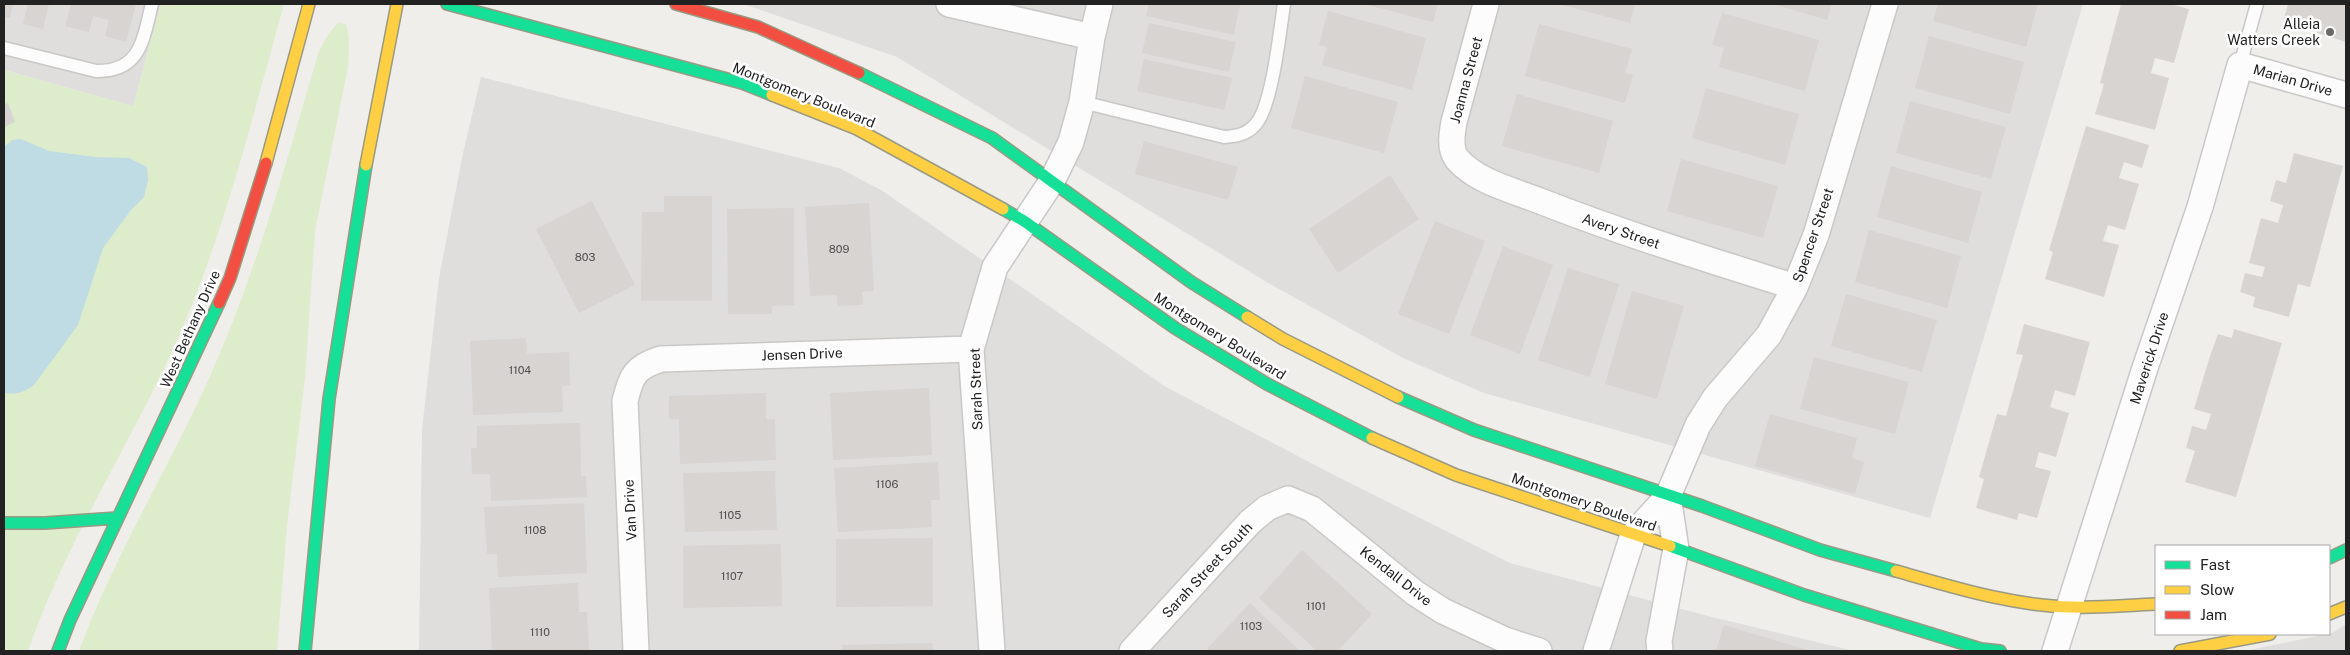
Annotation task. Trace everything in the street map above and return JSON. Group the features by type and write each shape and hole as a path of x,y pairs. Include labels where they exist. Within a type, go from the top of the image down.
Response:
{"street":[{"name":"West Bethany Drive","path":"58,651 70,620 117,518 176,400 230,278 254,205 309,4"},
{"path":"305,651 330,399 368,152 397,4"},
{"name":"Montgomery Boulevard","path":"447,4 742,83 857,130 1024,221 1175,328 1268,384 1368,437 1459,476 1676,549 1804,595 1981,649 2000,651"},
{"path":"676,4 758,28 871,78 992,138 1191,282 1283,339 1384,391 1474,430 1820,550 1966,591 2016,601 2071,607 2155,604"},
{"path":"949,4 1092,37"},
{"name":"Sarah Street","path":"992,651 971,349 995,267 1052,181 1071,142 1082,102 1092,37 1100,4"},
{"name":"Joanna Street","path":"1455,157 1451,141 1454,122 1486,4"},
{"name":"Spencer Street","path":"1668,496 1698,425 1715,398 1769,335 1795,287 1816,235 1885,4"},
{"name":"Marian Drive","path":"2240,65 2346,96"},
{"name":"Maverick Drive","path":"2055,651 2071,607 2145,368 2200,206 2240,65"},
{"name":"Avery Street","path":"1455,157 1471,172 1494,183 1604,226 1795,287"},
{"name":"Jensen Drive","path":"636,370 648,362 661,359 971,349"},
{"name":"Van Drive","path":"636,370 625,401 636,651"},
{"path":"1596,651 1633,535 1668,496"},
{"path":"1660,651 1659,642 1676,549 1668,496"},
{"name":"Sarah Street South","path":"1132,651 1250,522 1267,508 1288,499"},
{"name":"Kendall Drive","path":"1288,499 1312,509 1415,593 1443,612 1505,640 1539,651"},
{"path":"4,523 45,523 117,518"},
{"path":"2330,558 2346,550"},
{"path":"2330,614 2346,607"},
{"path":"2180,651 2265,635"}],"lane":[{"path":"4,48 96,71 110,72 122,67 133,59 140,48 152,4"},
{"path":"1082,102 1224,137 1241,136 1256,124 1266,106 1284,4"},
{"path":"2240,65 2257,4"}],"shaded area":[{"path":"4,4 161,4 133,106 4,70"},
{"path":"743,4 2083,4 1930,518 1484,393 1403,358 1270,284 897,57"},
{"path":"481,77 839,168 881,190 1166,387 1336,476 1510,563 1704,615 1854,651 419,651 422,430 439,278 463,153"},
{"path":"2346,624 2346,651 2244,651 2330,635"}],"green space":[{"path":"161,4 284,4 223,219 175,345 78,534 43,611 28,651 4,651 4,70 133,106"},
{"path":"338,23 346,24 349,39 348,67 315,231 305,378 287,526 277,651 79,651 93,615 126,543 198,403 214,367 259,250 319,51 329,33"}],"water":[{"path":"21,139 49,151 95,157 129,158 147,167 148,180 144,197 131,210 103,248 78,325 34,385 20,392 9,394 4,393 4,147 12,140"}],"building":[{"path":"4,4 13,4 10,18 4,17"},
{"path":"28,4 49,4 43,29 23,24"},
{"path":"71,4 136,4 126,42 105,36 109,20 93,16 89,32 65,26"},
{"path":"1149,4 1240,4 1234,35 1146,16"},
{"path":"1364,4 1438,4 1433,22"},
{"path":"1559,4 1635,4 1630,23"},
{"path":"1773,4 1832,4 1827,20"},
{"path":"1938,4 2038,4 2026,47 1933,21"},
{"path":"2121,4 2170,4 2189,9 2174,63 2155,58 2151,73 2169,78 2155,130 2095,114 2104,84 2100,83"},
{"name":"Alleia Watters Creek","path":"2288,4 2346,4 2346,42 2283,22"},
{"path":"1328,11 1426,38 1412,90 1322,65 1327,47 1319,45"},
{"path":"1722,13 1819,40 1805,91 1719,67 1724,48 1712,45"},
{"path":"1149,23 1236,42 1229,72 1142,53"},
{"path":"1539,24 1632,49 1625,73 1633,75 1625,103 1525,76"},
{"path":"1929,36 2024,62 2010,114 1915,88"},
{"path":"1144,59 1232,78 1224,110 1137,91"},
{"path":"1305,76 1398,102 1384,153 1291,128"},
{"path":"1706,88 1799,114 1785,165 1692,138"},
{"path":"1517,94 1613,121 1599,173 1502,146"},
{"path":"1910,101 2006,127 1991,179 1896,153"},
{"path":"8,103 15,122 4,127 4,105"},
{"path":"2086,126 2149,145 2142,168 2124,162 2119,178 2139,184 2125,230 2108,225 2103,241 2119,245 2104,297 2045,279 2053,252 2049,250"},
{"path":"1144,141 1238,167 1228,200 1135,174"},
{"path":"2294,153 2343,166 2310,287 2298,284 2289,317 2253,307 2255,297 2240,292 2245,273 2262,277 2265,267 2249,263 2261,218 2278,223 2283,205 2270,201 2276,180 2286,183"},
{"path":"1681,159 1778,186 1763,238 1667,211"},
{"path":"1891,166 1982,192 1968,243 1877,217"},
{"path":"1390,175 1419,219 1338,273 1309,229"},
{"path":"664,196 712,196 712,301 641,301 642,212 664,212"},
{"path":"592,201 635,285 579,313 536,229"},
{"path":"869,203 874,291 862,292 863,305 838,306 837,295 810,296 805,207"},
{"path":"794,208 794,305 772,306 772,314 728,314 727,209"},
{"path":"1435,221 1485,241 1449,334 1398,314"},
{"path":"1869,230 1961,256 1947,308 1855,282"},
{"path":"1503,246 1553,265 1520,354 1470,335"},
{"path":"1568,268 1619,284 1590,377 1538,360"},
{"path":"1632,291 1684,306 1657,399 1605,384"},
{"path":"1846,294 1937,320 1922,372 1831,346"},
{"path":"2024,324 2090,342 2075,396 2055,390 2050,407 2069,413 2056,457 2039,452 2035,467 2051,471 2037,518 2019,513 2017,520 1976,508 1984,479 1979,477 1997,414 2006,416 2023,355 2016,354"},
{"path":"2234,329 2282,343 2236,497 2185,482 2195,451 2186,448 2192,426 2206,430 2211,414 2194,409 2209,359 2218,334 2232,338"},
{"path":"526,338 527,354 569,352 570,385 562,386 563,412 473,415 470,341"},
{"path":"1814,357 1909,382 1895,434 1800,409"},
{"path":"929,388 932,455 833,460 830,393"},
{"path":"766,393 766,419 775,419 776,460 680,464 679,419 669,419 669,396"},
{"path":"1770,414 1857,438 1852,458 1864,462 1855,494 1755,466"},
{"path":"580,423 581,476 586,476 587,497 491,501 490,474 472,474 471,448 477,448 477,426"},
{"path":"938,462 940,500 931,500 932,527 838,532 834,468"},
{"path":"775,471 777,530 685,532 683,473"},
{"path":"584,503 587,573 498,577 497,554 487,554 484,507"},
{"path":"933,538 933,606 836,607 836,539"},
{"path":"781,544 782,606 683,608 683,546"},
{"path":"1302,550 1372,614 1338,651 1317,651 1259,598"},
{"path":"578,583 579,612 587,612 589,651 492,651 489,588"},
{"path":"1250,603 1300,651 1209,651 1207,649"},
{"path":"1724,625 1811,651 1716,651"},
{"path":"932,643 933,651 842,651 842,645"}],"traffic: fast":[{"path":"447,4 742,83 772,95"},
{"path":"859,73 992,138 1191,282 1247,317"},
{"path":"305,651 329,399 366,165"},
{"path":"1003,209 1024,221 1175,328 1267,384 1372,438"},
{"path":"58,651 70,620 219,303"},
{"path":"1398,397 1474,430 1702,506 1820,550 1896,571"},
{"path":"4,523 45,523 117,518"},
{"path":"1670,546 1804,595 1981,649 2000,651"},
{"path":"2330,558 2346,550"}],"traffic: slow":[{"path":"266,163 309,4"},
{"path":"366,165 397,4"},
{"path":"772,95 857,129 1003,209"},
{"path":"1247,317 1283,339 1398,397"},
{"path":"1372,438 1456,475 1670,546"},
{"path":"1896,571 1983,595 2050,606 2104,607 2155,604"},
{"path":"2330,614 2346,607"},
{"path":"2180,651 2265,635"}],"traffic: jam":[{"path":"676,4 758,27 859,73"},
{"path":"219,303 230,278 266,163"}],"place":[{"name":"Alleia Watters Creek","path":"2330,32"}]}
